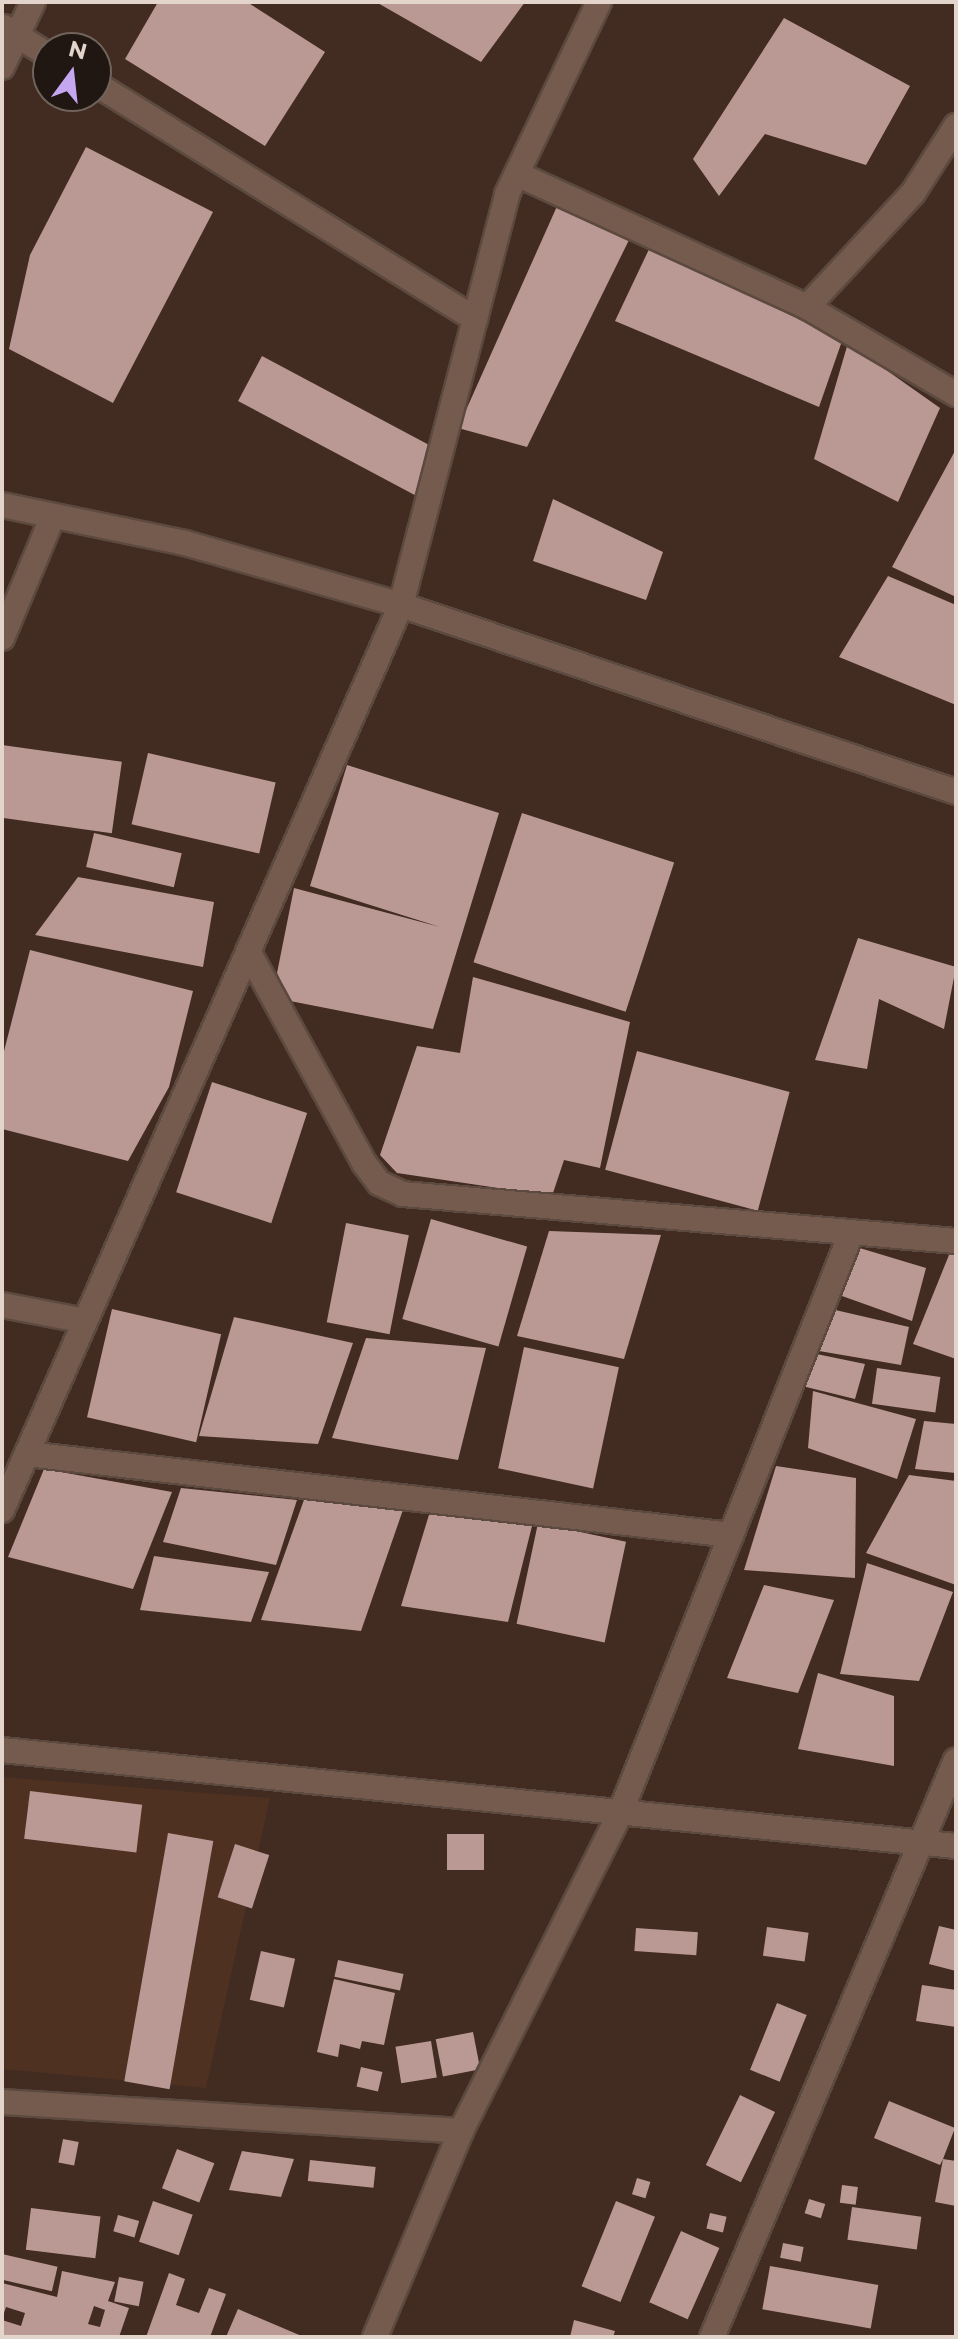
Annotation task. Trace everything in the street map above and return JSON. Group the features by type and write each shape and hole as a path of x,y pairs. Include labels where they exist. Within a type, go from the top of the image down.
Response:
{"street":[{"path":"2,67 9,30 33,2"},
{"path":"2,1510 81,1320 401,605 475,319 517,174 599,2"},
{"path":"9,30 32,45"},
{"path":"112,94 475,319"},
{"path":"807,307 913,193 956,126"},
{"path":"517,174 807,307 956,394"},
{"path":"2,505 185,543 401,605 956,792"},
{"path":"2,638 53,516"},
{"path":"248,951 379,1183 403,1194 956,1241"},
{"path":"375,2337 461,2131 621,1811 851,1234"},
{"path":"2,1305 81,1320"},
{"path":"27,1454 731,1535"},
{"path":"2,1750 956,1846"},
{"path":"712,2337 956,1760"},
{"path":"2,2102 461,2131"}],"shaded area":[{"path":"2,1777 270,1798 206,2088 2,2069"}],"building":[{"path":"158,2 247,2 325,52 265,146 125,59"},
{"path":"376,2 525,2 481,62"},
{"path":"784,18 910,86 866,165 765,134 719,196 693,159"},
{"path":"86,147 213,212 113,403 9,349 30,255"},
{"path":"558,204 629,240 527,447 458,428"},
{"path":"651,245 842,341 819,407 615,321"},
{"path":"848,343 940,408 898,502 814,459"},
{"path":"262,356 439,450 415,495 238,401"},
{"path":"956,449 956,597 892,567"},
{"path":"553,499 663,552 646,600 533,561"},
{"path":"888,576 956,605 956,705 839,657"},
{"path":"2,745 122,762 112,833 2,818"},
{"path":"148,753 276,782 259,854 132,824"},
{"path":"347,765 499,813 433,1029 290,1001 277,973 294,888 440,927 310,886"},
{"path":"522,813 674,862 626,1012 473,962"},
{"path":"94,833 182,853 174,887 86,867"},
{"path":"78,877 214,902 203,967 35,935"},
{"path":"858,938 956,967 944,1029 879,999 867,1069 815,1060"},
{"path":"30,950 193,991 169,1087 128,1161 2,1129 2,1059"},
{"path":"473,977 630,1022 600,1168 564,1160 552,1196 397,1173 380,1155 417,1046 460,1053"},
{"path":"637,1051 790,1092 758,1211 605,1170"},
{"path":"212,1082 307,1113 271,1223 176,1192"},
{"path":"431,1219 527,1247 498,1347 402,1319"},
{"path":"346,1223 409,1235 390,1334 327,1322"},
{"path":"549,1231 661,1235 624,1359 517,1336"},
{"path":"853,1246 926,1268 912,1321 842,1296"},
{"path":"951,1250 956,1251 956,1359 913,1344"},
{"path":"112,1309 221,1334 196,1442 87,1417"},
{"path":"831,1309 909,1327 901,1365 819,1351"},
{"path":"234,1317 353,1343 318,1444 199,1436"},
{"path":"366,1338 486,1348 458,1460 332,1438"},
{"path":"524,1347 619,1367 593,1488 498,1468"},
{"path":"807,1352 865,1364 855,1399 794,1384"},
{"path":"877,1368 940,1377 935,1413 872,1404"},
{"path":"813,1391 916,1419 897,1479 808,1448"},
{"path":"924,1421 956,1424 956,1473 915,1469"},
{"path":"776,1466 856,1478 855,1578 744,1570"},
{"path":"44,1469 172,1492 133,1589 8,1557"},
{"path":"909,1475 956,1481 956,1585 866,1553"},
{"path":"181,1488 297,1500 276,1565 163,1542"},
{"path":"305,1497 405,1504 361,1631 261,1620"},
{"path":"432,1505 534,1518 508,1622 401,1606"},
{"path":"538,1523 626,1542 605,1642 517,1624"},
{"path":"154,1556 269,1572 251,1622 140,1610"},
{"path":"867,1563 953,1592 919,1681 840,1674"},
{"path":"764,1585 834,1600 798,1693 727,1678"},
{"path":"818,1673 894,1696 894,1766 798,1749"},
{"path":"30,1791 142,1805 136,1852 24,1839"},
{"path":"168,1833 213,1841 170,2089 124,2081"},
{"path":"447,1834 484,1834 484,1870 447,1870"},
{"path":"235,1844 269,1855 252,1908 218,1897"},
{"path":"939,1926 956,1930 956,1971 929,1964"},
{"path":"767,1927 809,1933 805,1962 763,1956"},
{"path":"636,1928 698,1932 696,1955 634,1951"},
{"path":"261,1951 295,1959 284,2008 250,2000"},
{"path":"338,1960 404,1974 400,1991 334,1977"},
{"path":"334,1979 395,1993 384,2045 362,2041 360,2049 340,2044 338,2057 317,2052"},
{"path":"922,1985 956,1990 956,2027 916,2021"},
{"path":"777,2003 807,2015 780,2082 750,2070"},
{"path":"473,2032 480,2069 443,2077 436,2039"},
{"path":"431,2041 437,2078 401,2083 395,2047"},
{"path":"361,2067 382,2072 378,2091 357,2086"},
{"path":"740,2095 775,2112 741,2182 706,2165"},
{"path":"889,2101 955,2128 940,2165 874,2138"},
{"path":"63,2139 79,2142 74,2166 58,2163"},
{"path":"177,2149 214,2163 199,2203 162,2188"},
{"path":"242,2151 294,2159 281,2197 229,2190"},
{"path":"943,2159 956,2161 956,2206 935,2202"},
{"path":"310,2160 376,2167 373,2188 308,2181"},
{"path":"637,2178 650,2182 645,2198 632,2194"},
{"path":"842,2185 858,2187 856,2205 840,2203"},
{"path":"809,2199 825,2204 821,2218 805,2213"},
{"path":"153,2201 193,2215 179,2255 139,2242"},
{"path":"616,2201 655,2217 620,2302 582,2286"},
{"path":"852,2207 921,2217 917,2249 847,2240"},
{"path":"31,2208 100,2217 95,2258 26,2250"},
{"path":"710,2213 727,2217 723,2232 706,2229"},
{"path":"118,2215 139,2221 134,2237 113,2231"},
{"path":"681,2231 719,2248 688,2319 649,2302"},
{"path":"783,2243 804,2247 801,2262 780,2258"},
{"path":"2,2254 58,2267 52,2291 2,2280"},
{"path":"770,2266 878,2285 871,2328 762,2309"},
{"path":"62,2271 115,2282 108,2301 129,2308 119,2337 2,2337 2,2320 21,2326 25,2313 6,2307 2,2319 2,2283 57,2297","holes":["94,2306 105,2310 100,2327 88,2324"]},
{"path":"169,2273 185,2279 176,2305 199,2313 209,2288 226,2294 210,2337 146,2337"},
{"path":"119,2277 144,2282 139,2306 114,2302"},
{"path":"238,2309 304,2337 226,2337"},
{"path":"574,2320 615,2331 613,2337 570,2337"}]}
